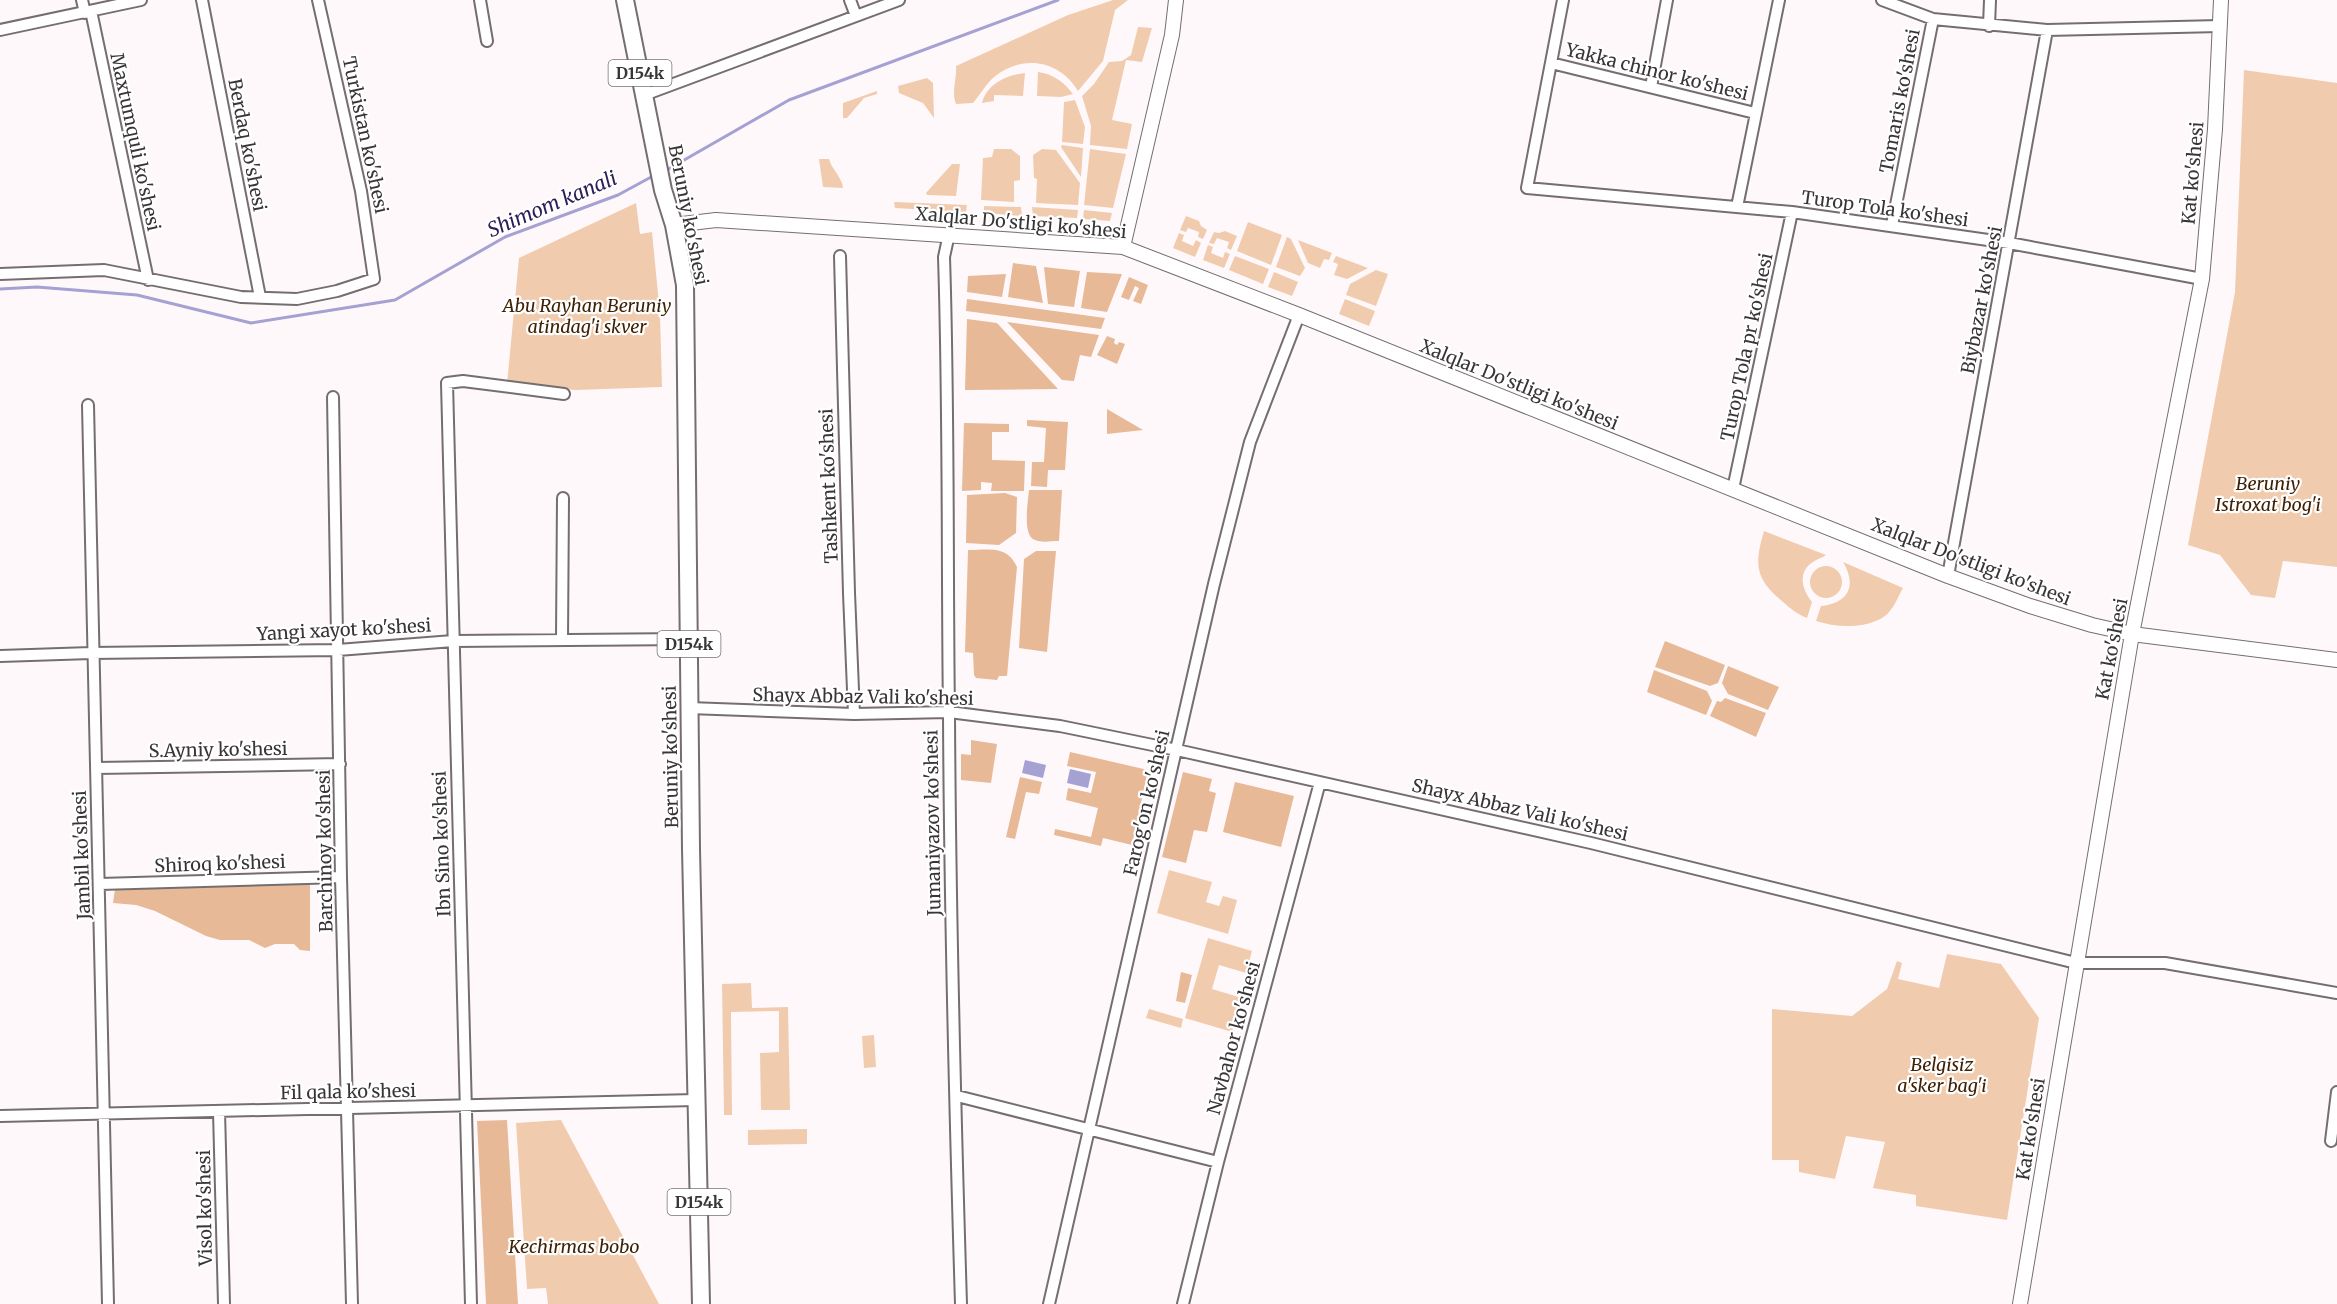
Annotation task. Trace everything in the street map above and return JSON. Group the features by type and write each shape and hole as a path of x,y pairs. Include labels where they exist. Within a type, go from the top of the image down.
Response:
{"main road":[{"name":"Beruniy ko'shesi","path":"625,0 663,190 674,225 685,285 689,708 701,1304"}],"street":[{"name":"Maxtumquli ko'shesi","path":"82,0 88,12 148,280"},
{"path":"0,30 141,0"},
{"name":"Berdaq ko'shesi","path":"202,0 260,297"},
{"name":"Turkistan ko'shesi","path":"260,297 297,299 337,291 375,279 361,190 318,0"},
{"path":"480,0 487,41"},
{"path":"850,0 856,16"},
{"path":"644,94 899,0"},
{"path":"1123,247 1172,35 1176,0"},
{"path":"1551,63 1563,0"},
{"path":"1652,87 1667,0"},
{"path":"1737,207 1779,0"},
{"path":"1882,0 1933,19 1989,26 2047,30 2220,26"},
{"path":"1989,26 1990,0"},
{"name":"Kat ko'shesi","path":"2020,1304 2132,634 2202,279 2215,129 2221,0"},
{"name":"Tomaris ko'shesi","path":"1892,225 1933,19"},
{"name":"Biybazar ko'shesi","path":"1948,576 2047,30"},
{"name":"Yakka chinor ko'shesi","path":"1551,63 1755,113"},
{"name":"Turop Tola ko'shesi","path":"1551,63 1527,188 1792,212 1892,225 2009,243 2202,279"},
{"name":"Turop Tola pr ko'shesi","path":"1733,489 1792,212"},
{"name":"Xalqlar Do'stligi ko'shesi","path":"674,225 716,220 1123,247 1299,315 1948,576 2030,606 2092,625 2132,634 2337,660"},
{"name":"Jumaniyazov ko'shesi","path":"949,234 944,257 949,397 951,958 957,1096 961,1304"},
{"name":"Tashkent ko'shesi","path":"840,256 854,714"},
{"path":"0,274 104,270 241,297 260,297"},
{"name":"Farog'on ko'shesi","path":"1049,1304 1214,584 1250,442 1299,315"},
{"name":"Ibn Sino ko'shesi","path":"471,1304 447,383 463,381 564,393"},
{"name":"Barchinoy ko'shesi","path":"333,397 341,877 352,1304"},
{"name":"Jambil ko'shesi","path":"88,405 91,652 106,1114 108,1304"},
{"path":"562,640 563,498"},
{"name":"Yangi xayot ko'shesi","path":"0,656 91,652 338,650 453,641 689,639"},
{"name":"Shayx Abbaz Vali ko'shesi","path":"689,708 854,714 949,712 1060,726 1601,845 2076,963 2165,963 2337,993"},
{"name":"S.Ayniy ko'shesi","path":"96,768 340,764"},
{"name":"Navbahor ko'shesi","path":"1183,1304 1218,1162 1320,782"},
{"name":"Shiroq ko'shesi","path":"100,884 341,877"},
{"path":"2331,1141 2337,1092"},
{"path":"957,1096 1218,1162"},
{"name":"Fil qala ko'shesi","path":"0,1116 696,1100"},
{"name":"Visol ko'shesi","path":"219,1111 224,1304"}],"green space":[{"path":"1113,0 1128,0 1115,10 1103,61 1078,91 1061,72 1040,64 1028,63 1017,65 994,77 973,103 956,104 954,95 956,66 1068,15"},
{"path":"1138,27 1152,28 1142,62 1126,60 1112,120 1132,124 1127,149 1090,145 1091,126 1082,96 1094,84 1109,62 1122,61 1131,55"},
{"name":"Beruniy Istroxat bog'i","path":"2244,70 2337,83 2337,567 2283,561 2275,598 2251,595 2220,555 2188,545 2235,292"},
{"path":"1038,72 1058,79 1073,94 1061,97 1037,96"},
{"path":"1025,73 1023,96 994,95 994,101 982,103 993,86 1011,76"},
{"path":"927,78 933,83 934,118 923,103 899,93 898,86"},
{"path":"877,91 877,94 864,98 847,118 843,118 843,103"},
{"path":"1075,100 1085,127 1083,144 1062,142 1064,102"},
{"path":"1062,145 1083,148 1081,177 1061,147"},
{"path":"994,149 1011,149 1020,156 1020,180 1014,181 1014,202 981,200 983,158 992,157"},
{"path":"1042,149 1056,150 1080,183 1078,205 1036,203 1037,179 1034,178 1033,155"},
{"path":"1090,149 1126,154 1113,208 1084,205"},
{"path":"819,159 829,159 843,188 823,187"},
{"path":"952,164 960,164 956,196 927,195 926,193"},
{"path":"894,202 967,205 966,212 895,208"},
{"name":"Abu Rayhan Beruniy atindag'i skver","path":"636,203 640,234 652,232 660,314 662,387 576,390 507,384 519,258"},
{"path":"984,206 1021,207 1022,216 984,213"},
{"path":"1032,207 1078,210 1077,218 1033,216"},
{"path":"1084,210 1112,213 1110,221 1083,219"},
{"path":"1186,216 1199,221 1201,226 1207,230 1203,239 1198,237 1199,232 1188,228 1186,232 1180,230"},
{"path":"1248,222 1282,235 1271,265 1237,251"},
{"path":"1225,231 1237,236 1231,250 1227,248 1229,242 1217,238 1214,244 1209,243 1214,232"},
{"path":"1179,233 1184,235 1182,241 1193,246 1196,240 1201,243 1195,257 1173,248"},
{"path":"1287,237 1291,239 1305,268 1300,276 1276,267"},
{"path":"1298,240 1332,253 1329,260 1324,259 1320,268 1308,263"},
{"path":"1208,245 1213,247 1211,253 1223,258 1225,252 1230,254 1224,268 1203,260"},
{"path":"1235,256 1269,269 1263,284 1229,270"},
{"path":"1336,256 1368,268 1347,279 1334,275 1338,264 1333,262"},
{"path":"1376,270 1388,274 1376,306 1346,295 1350,284"},
{"path":"1274,272 1298,282 1292,296 1268,287"},
{"path":"1345,299 1375,311 1369,326 1339,314"},
{"path":"1764,531 1826,555 1808,566 1803,576 1804,587 1812,602 1807,618 1794,611 1774,594 1762,578 1758,562"},
{"path":"1843,562 1903,588 1893,607 1885,616 1870,623 1852,626 1816,621 1821,606 1838,601 1848,592 1849,578"},
{"path":"1826,566 1838,570 1842,582 1838,594 1826,598 1814,594 1810,582 1814,570"},
{"path":"1169,870 1212,882 1206,902 1219,906 1223,896 1237,900 1228,934 1157,913"},
{"path":"1208,938 1252,951 1246,973 1219,965 1212,989 1242,998 1232,1032 1185,1018"},
{"name":"Belgisiz a'sker bag'i","path":"1947,954 2001,964 2039,1018 2007,1220 1916,1206 1916,1195 1873,1188 1885,1142 1846,1136 1835,1179 1799,1172 1799,1160 1772,1160 1772,1009 1852,1016 1887,989 1897,961 1902,963 1898,979 1939,988"},
{"path":"751,983 752,1008 788,1007 790,1110 761,1110 760,1053 779,1052 779,1011 731,1012 732,1115 724,1115 722,984"},
{"path":"1149,1009 1183,1019 1181,1028 1146,1018"},
{"path":"874,1035 876,1067 864,1068 862,1036"},
{"name":"Kechirmas bobo","path":"561,1120 659,1304 548,1304 546,1288 527,1289 516,1123"},
{"path":"807,1129 807,1144 748,1145 748,1130"}],"shaded area":[{"path":"1013,263 1036,266 1043,303 1008,297"},
{"path":"1044,267 1080,271 1074,307 1048,304"},
{"path":"1087,272 1122,274 1107,312 1081,308"},
{"path":"1006,274 1002,297 967,292 968,276"},
{"path":"1129,277 1148,285 1141,304 1133,301 1139,288 1135,286 1129,300 1121,297"},
{"path":"967,299 1105,318 1101,329 966,311"},
{"path":"967,319 997,323 1058,389 965,390"},
{"path":"1007,322 1099,335 1091,357 1080,355 1074,381 1062,380"},
{"path":"1107,336 1115,339 1114,343 1117,345 1119,342 1125,344 1117,364 1097,355"},
{"path":"1107,409 1143,430 1107,434"},
{"path":"1027,420 1068,422 1065,470 1048,470 1047,487 1031,486 1032,462 1044,462 1046,428 1027,426"},
{"path":"964,423 1009,424 1009,432 992,432 992,460 1025,461 1024,491 991,491 992,483 981,482 981,490 962,491"},
{"path":"1029,490 1062,490 1059,541 1035,540 1028,532"},
{"path":"1005,493 1017,497 1016,533 999,545 966,543 967,495"},
{"path":"968,550 1003,552 1013,560 1017,567 1007,676 999,676 997,680 976,678 973,653 965,652"},
{"path":"1036,551 1056,551 1047,652 1019,648 1024,559"},
{"path":"1665,641 1725,665 1718,683 1710,686 1655,667"},
{"path":"1728,666 1779,687 1768,710 1728,694 1722,683"},
{"path":"1654,670 1707,691 1712,701 1706,715 1647,692"},
{"path":"1725,698 1766,713 1756,737 1710,716 1717,701 1721,702"},
{"path":"971,740 997,744 991,783 961,780 961,754 971,755"},
{"path":"1070,752 1148,770 1132,845 1103,838 1101,846 1054,835 1055,829 1091,837 1098,808 1066,800 1068,788 1091,793 1096,772 1067,766"},
{"path":"1025,760 1046,765 1043,778 1022,773"},
{"path":"1070,769 1091,774 1088,788 1067,783"},
{"path":"1183,772 1212,779 1209,791 1216,793 1207,832 1194,830 1186,863 1162,857"},
{"path":"1020,777 1042,782 1039,794 1026,792 1015,839 1006,837"},
{"path":"1235,782 1294,796 1281,847 1223,832"},
{"path":"310,883 310,951 300,950 294,944 275,944 265,948 249,940 220,940 206,936 155,911 136,905 113,903 115,889"},
{"path":"1181,972 1192,975 1185,1003 1176,1001"},
{"path":"507,1120 518,1304 486,1304 477,1121"}],"waterway":[{"name":"Shimom kanali","path":"665,171 789,100 1058,0"},
{"name":"Shimom kanali","path":"0,289 37,287 137,295 251,323 395,300 505,237 618,195 653,176"}]}
